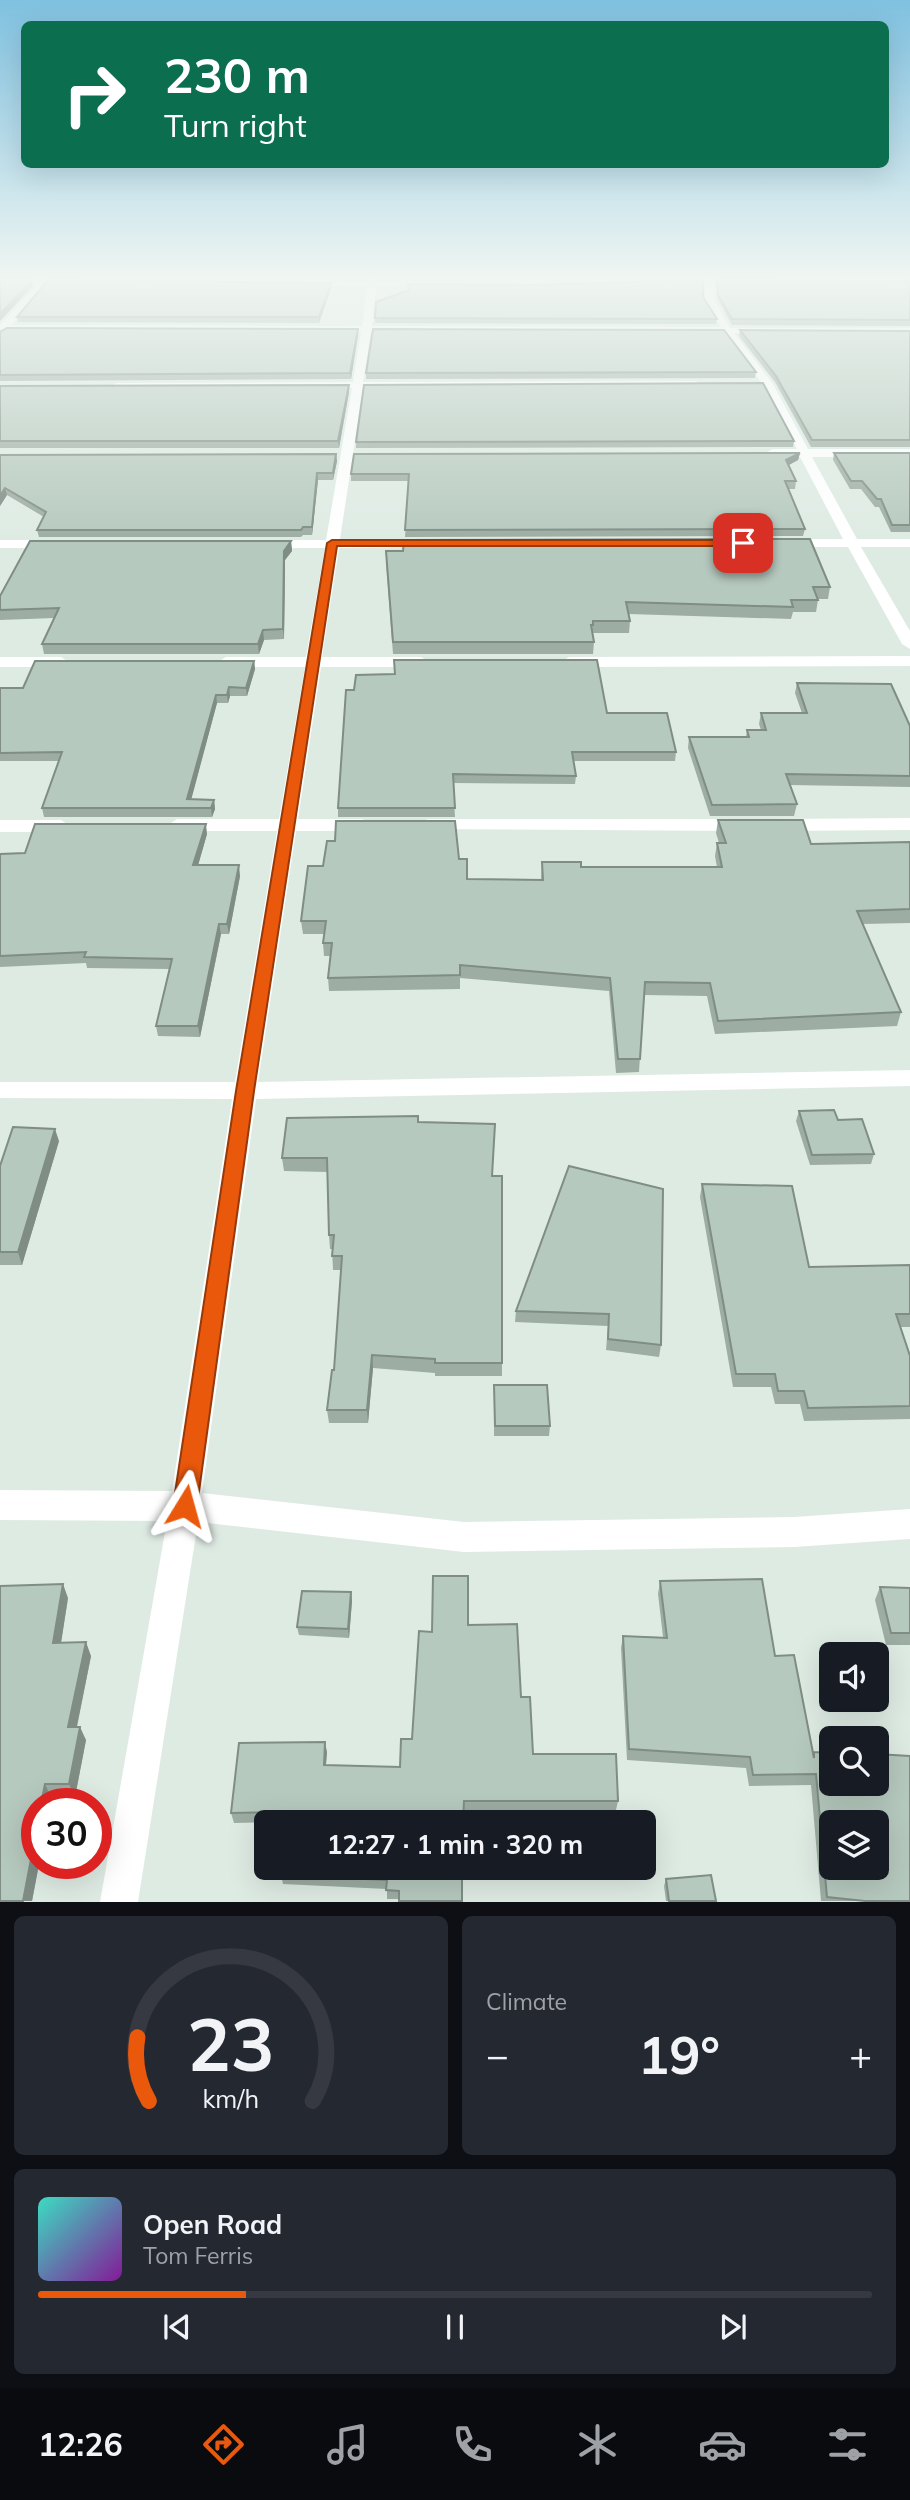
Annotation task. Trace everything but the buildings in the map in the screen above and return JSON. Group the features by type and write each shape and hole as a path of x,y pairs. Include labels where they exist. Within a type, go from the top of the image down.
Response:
{"street":[{"path":"119,1902 185,1506 245,1091 361,367"},
{"path":"755,367 768,384 852,543 910,644"},
{"path":"110,386 713,384"},
{"path":"754,384 768,384"},
{"path":"764,453 910,453"},
{"path":"249,544 442,543"},
{"path":"770,543 910,543"},
{"path":"0,544 69,544"},
{"path":"549,662 910,661"},
{"path":"0,663 82,662"},
{"path":"204,662 438,662"},
{"path":"412,825 910,824"},
{"path":"0,826 82,825"},
{"path":"164,825 384,825"},
{"path":"0,1090 245,1091 910,1078"},
{"path":"0,1505 185,1506 464,1538 794,1532 910,1524"}],"route":[{"path":"185,1506 245,1091 332,543 743,543"}]}
